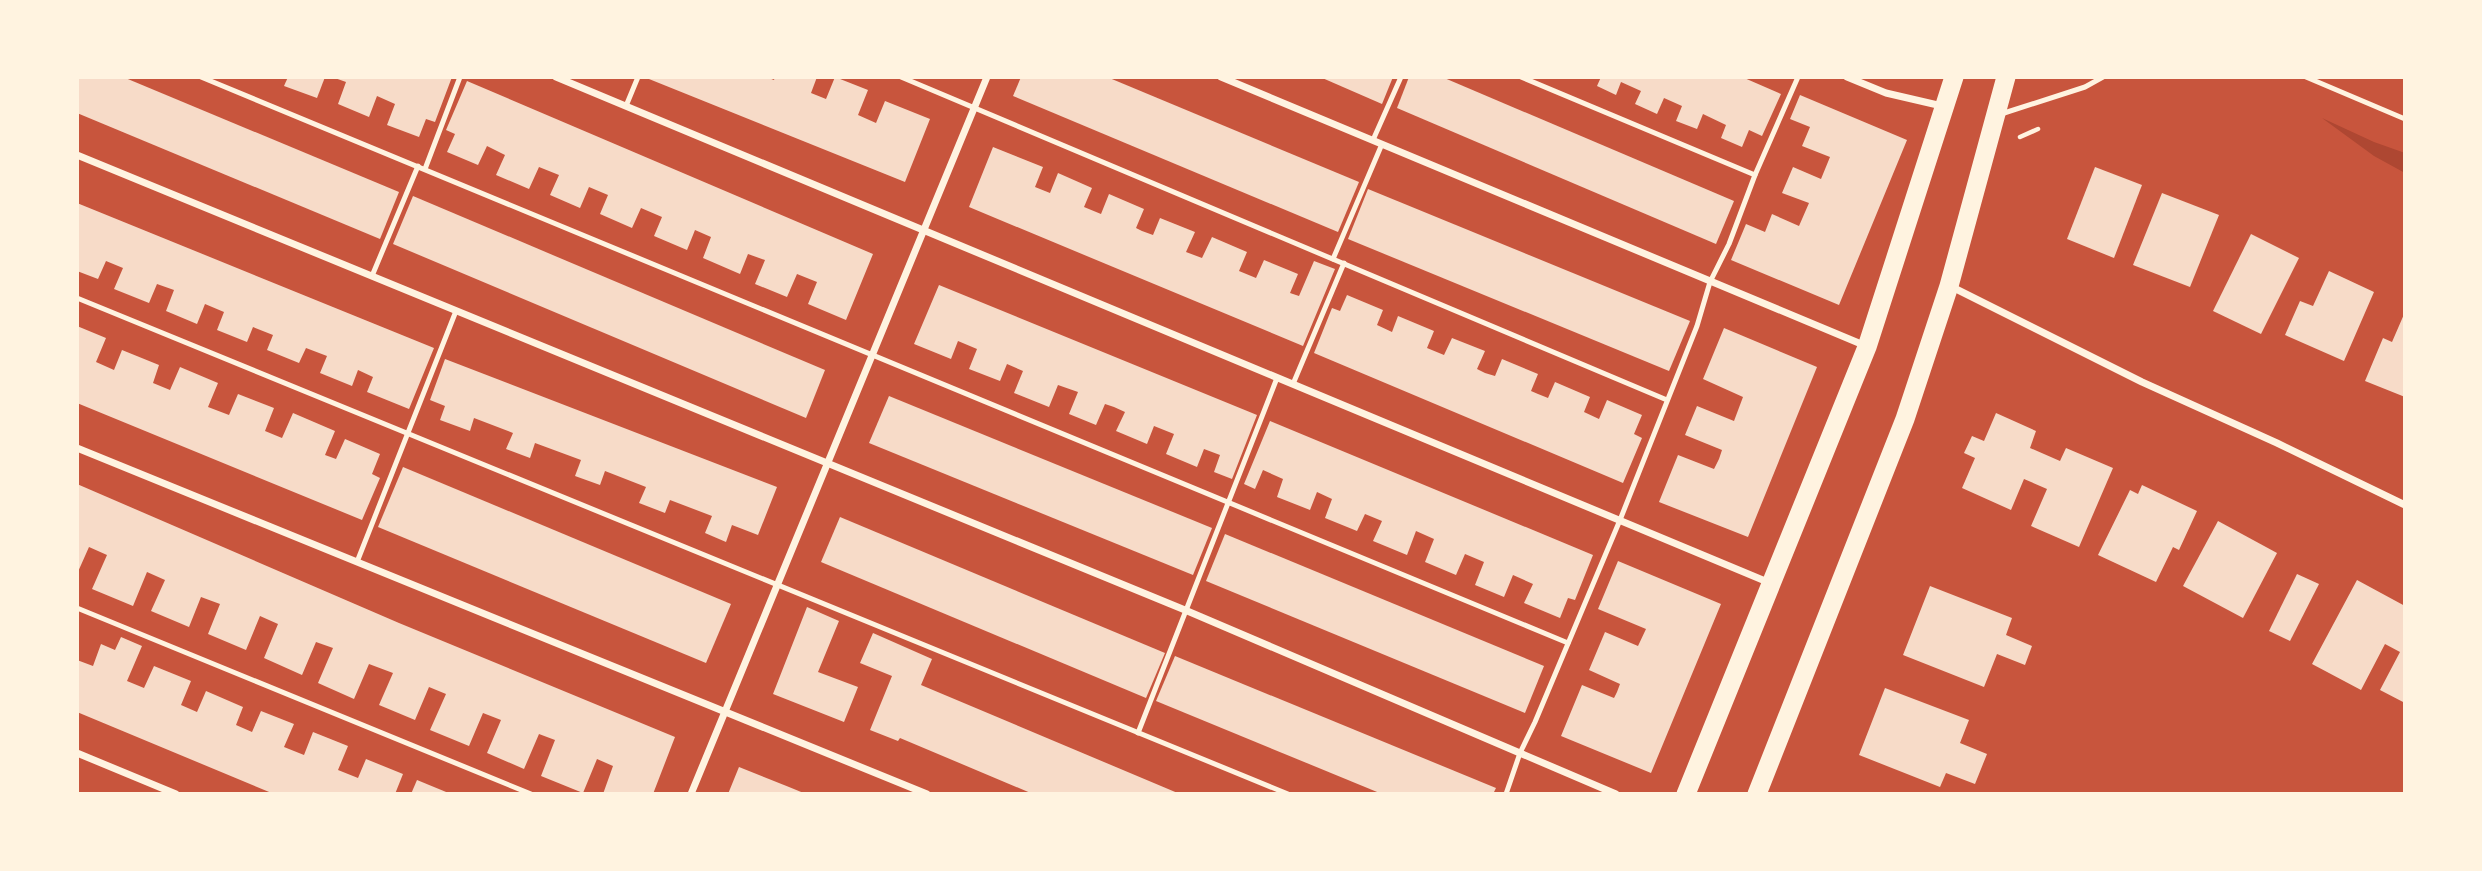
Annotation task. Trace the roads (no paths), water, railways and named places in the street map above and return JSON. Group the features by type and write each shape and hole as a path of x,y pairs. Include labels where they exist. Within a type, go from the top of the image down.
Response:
{"highway":[{"path":"1686,794 1867,346 1954,77"},
{"path":"1757,794 1900,433 1949,286 2007,77"}],"street":[{"path":"556,77 1773,584"},
{"path":"691,794 987,77"},
{"path":"1221,77 1867,346"},
{"path":"1847,77 1886,93 1946,107"},
{"path":"77,155 1185,610 1616,794"},
{"path":"1949,286 2142,382 2405,505"},
{"path":"77,448 927,794"},
{"path":"77,753 176,794"}],"lane":[{"path":"201,77 1568,643"},
{"path":"425,169 460,77"},
{"path":"626,106 638,77"},
{"path":"901,77 1667,400"},
{"path":"1373,140 1401,77"},
{"path":"1521,77 1755,175"},
{"path":"1506,794 1520,753 1620,520 1697,326 1710,282 1729,244 1755,175 1798,77"},
{"path":"1994,116 2085,87 2103,77"},
{"path":"2306,77 2405,120"},
{"path":"1333,259 1382,144"},
{"path":"372,276 418,166"},
{"path":"1293,384 1344,263"},
{"path":"77,298 1288,794"},
{"path":"357,562 456,311"},
{"path":"1138,733 1277,378"},
{"path":"77,608 531,794"}]}
